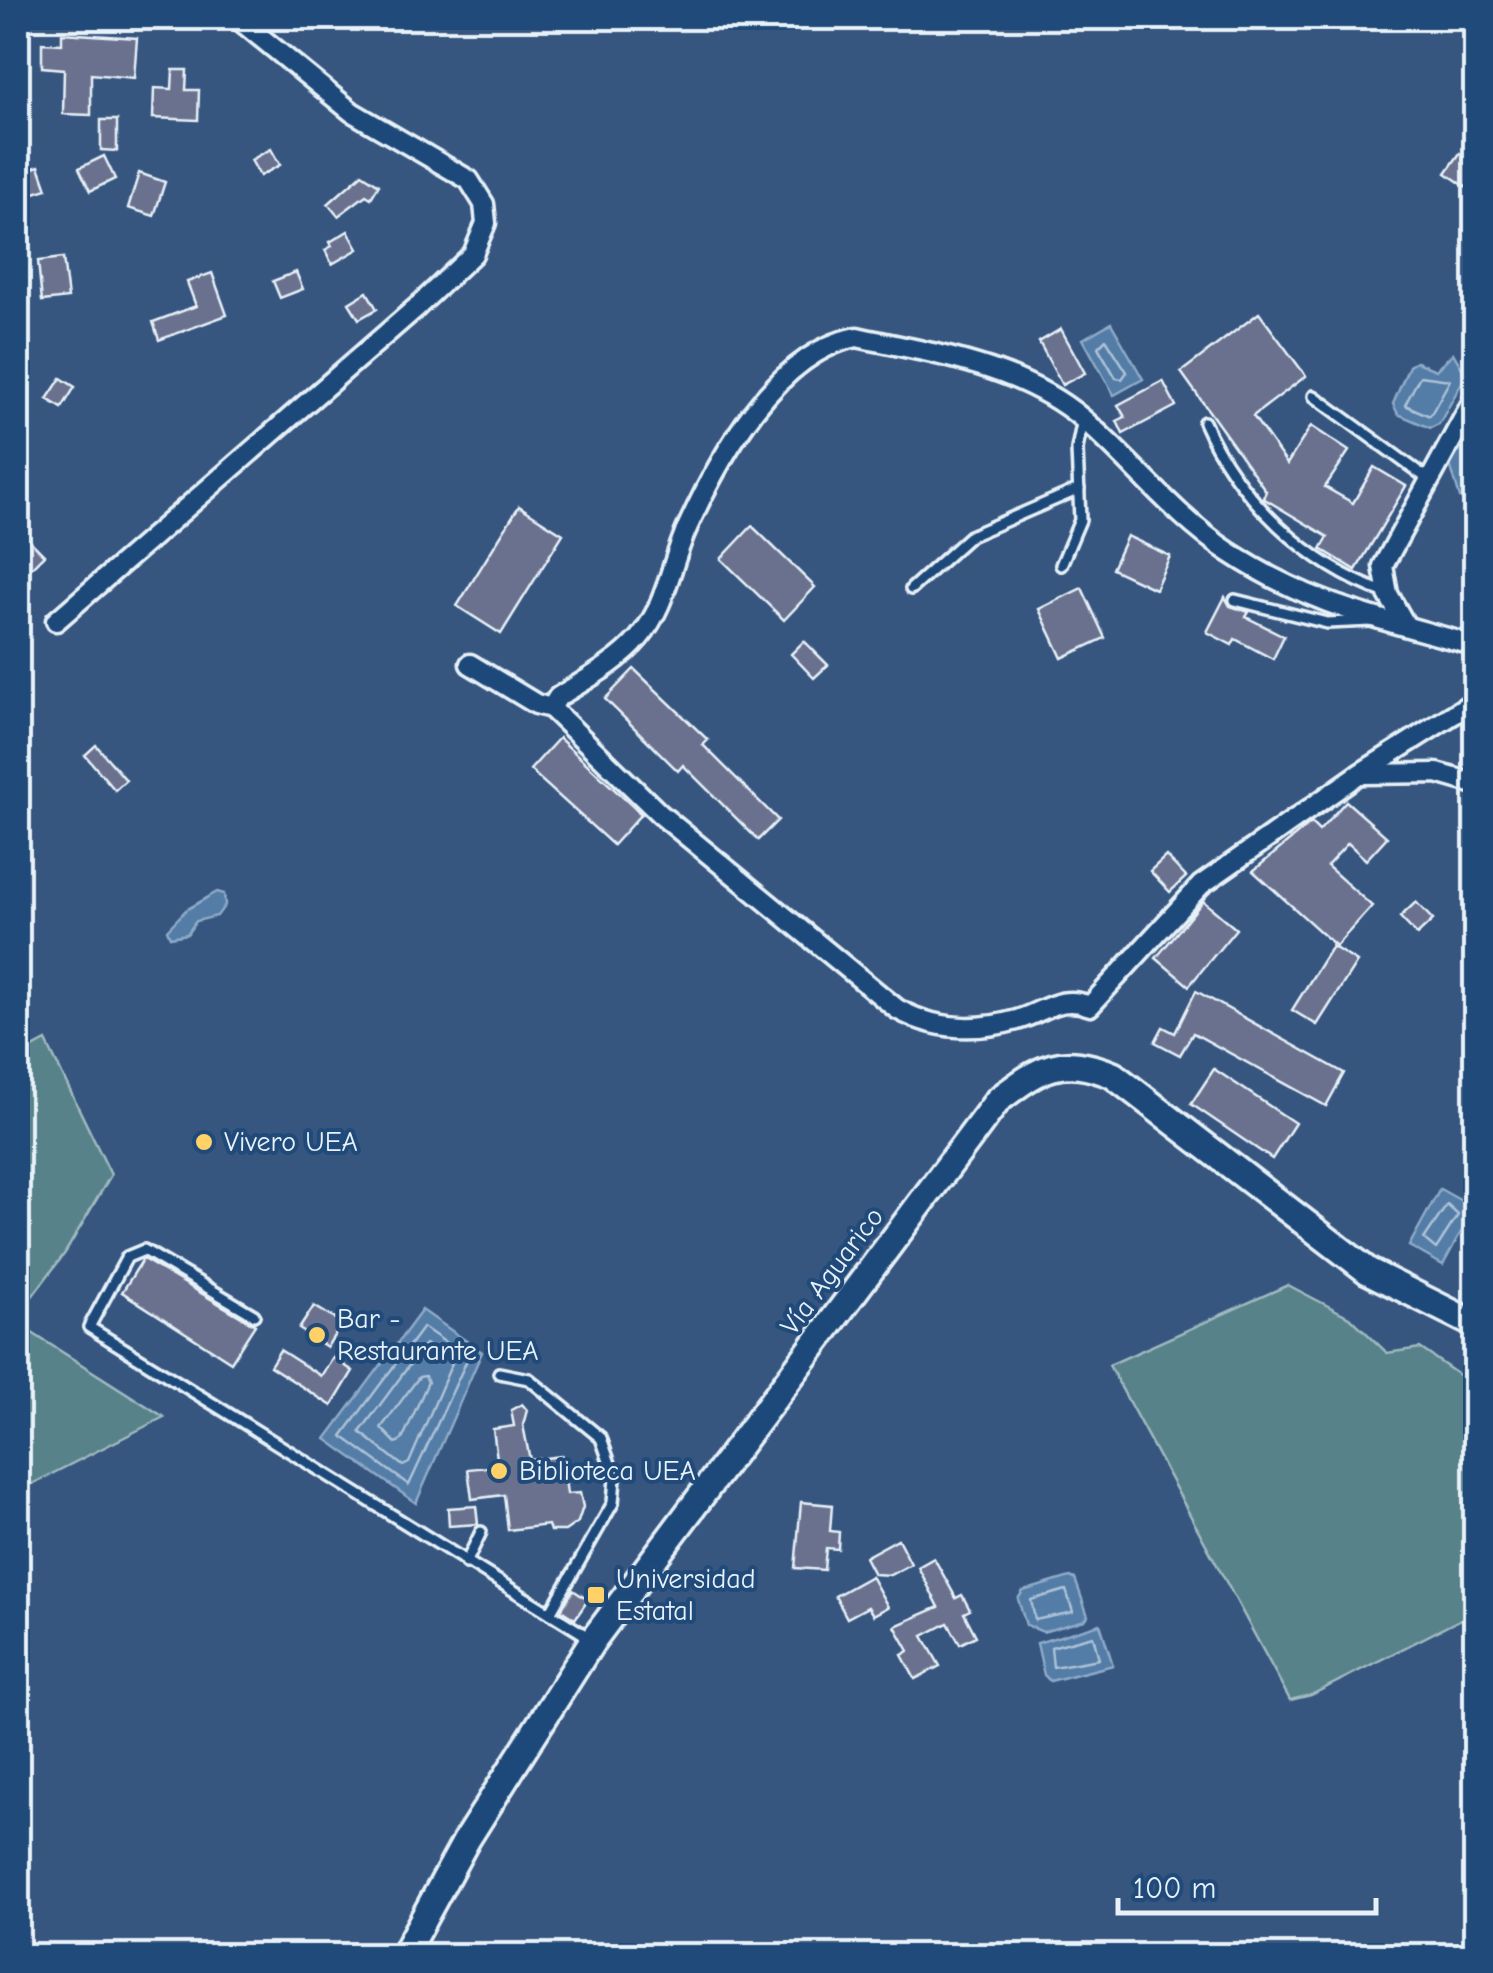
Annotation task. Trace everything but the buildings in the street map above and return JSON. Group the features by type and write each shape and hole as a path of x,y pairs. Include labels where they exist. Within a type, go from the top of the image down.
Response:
{"street":[{"path":"56,621 199,492 418,307 472,254 486,223 484,204 470,180 352,112 237,18"},
{"path":"551,708 558,698 638,639 659,608 687,527 742,430 783,378 835,341 858,337 1014,377 1083,420 1226,550 1308,596 1374,621 1476,646"},
{"path":"1406,626 1388,594 1382,566 1476,395"},
{"path":"470,664 536,704 551,708 660,814 897,1009 928,1026 968,1027 1017,1020 1064,999 1090,1006 1201,885 1359,774 1476,700"},
{"path":"1359,774 1437,774 1475,784"},
{"name":"Vía Aguarico","path":"403,1956 467,1839 592,1640 998,1100 1025,1079 1056,1064 1081,1062 1113,1075 1368,1271 1476,1324"}],"lane":[{"path":"1314,396 1428,479"},
{"path":"1061,565 1080,520 1077,449 1083,420"},
{"path":"1204,422 1237,482 1277,521 1330,567 1353,582 1388,594"},
{"path":"911,590 970,536 1078,489"},
{"path":"1235,600 1326,622 1374,621"},
{"path":"254,1316 144,1250 127,1258 89,1327 592,1640"},
{"path":"500,1373 529,1379 601,1438 615,1478 613,1504 550,1613"},
{"path":"466,1564 481,1532"}],"green space":[{"path":"46,1041 111,1175 65,1253 18,1315 18,1056"},
{"path":"1288,1285 1351,1318 1387,1353 1420,1348 1476,1387 1475,1612 1311,1695 1290,1700 1109,1365"},
{"path":"18,1324 164,1417 18,1491"}],"water":[{"path":"1111,323 1143,379 1114,395 1083,339"},
{"path":"1453,353 1466,375 1439,424 1430,428 1398,414 1393,404 1409,366 1416,362 1436,370"},
{"path":"1475,428 1475,511 1460,498 1450,464"},
{"path":"217,892 224,894 225,905 217,916 196,921 187,934 170,937 167,930 186,910"},
{"path":"1440,1189 1474,1208 1443,1265 1409,1246"},
{"path":"422,1310 482,1352 416,1503 326,1439"},
{"path":"1070,1577 1075,1579 1088,1616 1085,1620 1043,1632 1026,1625 1018,1599 1023,1591"},
{"path":"1100,1624 1113,1665 1050,1681 1044,1675 1037,1643"}],"place":[{"name":"Vivero UEA","path":"204,1142"},
{"name":"Bar - Restaurante UEA","path":"317,1335"},
{"name":"Biblioteca UEA","path":"499,1471"},
{"name":"Universidad Estatal","path":"596,1595"}]}
